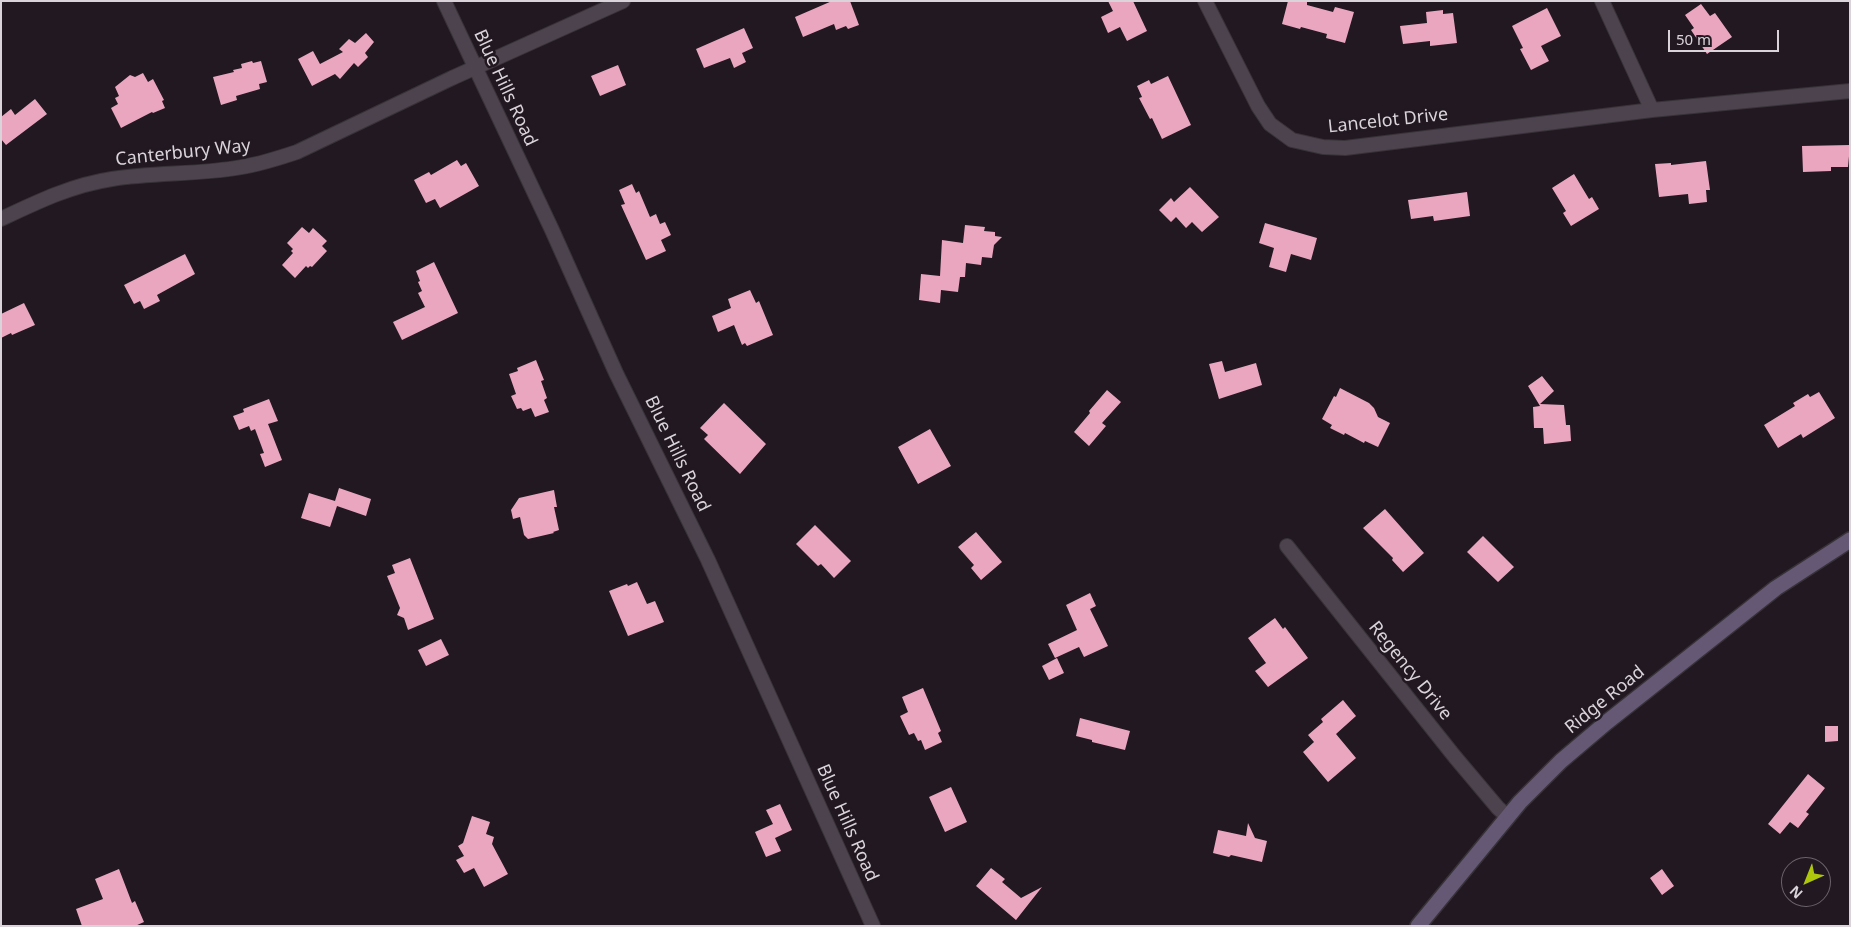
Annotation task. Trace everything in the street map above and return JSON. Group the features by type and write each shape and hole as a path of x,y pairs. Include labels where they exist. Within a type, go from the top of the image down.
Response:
{"street":[{"name":"Blue Hills Road","path":"444,1 552,230 616,372 720,586 873,926"},
{"name":"Canterbury Way","path":"1,219 38,200 91,183 127,177 241,167 270,161 297,152 623,1"},
{"name":"Lancelot Drive","path":"1206,1 1266,119 1278,131 1292,140 1323,147 1345,148 1652,110 1850,91"},
{"path":"1602,1 1652,110"},
{"name":"Ridge Road","path":"1418,926 1534,787 1561,761 1776,588 1850,540"},
{"name":"Regency Drive","path":"1287,546 1455,757 1498,808 1508,817"}],"building":[{"path":"832,1 850,1 859,25 848,29 846,26 836,30 834,24 803,37 795,17"},
{"path":"1108,1 1133,1 1147,31 1127,41 1120,27 1108,33 1101,17 1113,11"},
{"path":"1288,1 1307,1 1307,5 1333,12 1335,7 1354,12 1345,43 1326,38 1327,34 1282,24"},
{"path":"1701,4 1710,16 1715,13 1732,37 1707,54 1691,30 1694,28 1685,15"},
{"path":"1547,8 1561,36 1541,46 1549,61 1531,70 1520,49 1523,48 1512,26"},
{"path":"1443,10 1443,14 1453,13 1457,43 1430,46 1430,41 1403,44 1400,26 1427,23 1426,12"},
{"path":"744,28 753,48 742,53 746,62 734,68 730,58 704,68 696,49"},
{"path":"366,33 374,42 365,53 368,57 358,67 354,63 340,79 335,74 312,86 298,59 313,51 320,64 343,52 339,49 349,39 355,43"},
{"path":"252,61 253,63 261,61 267,82 259,84 260,89 236,96 237,100 221,105 213,77 234,72 233,70 242,68 241,64"},
{"path":"618,65 626,85 600,96 591,76"},
{"path":"143,73 148,82 153,79 164,100 162,101 165,108 152,112 121,128 111,108 118,104 115,98 119,96 115,87 130,75 135,77"},
{"path":"1168,76 1191,125 1162,139 1152,118 1150,119 1139,98 1142,97 1137,86 1149,80 1151,84"},
{"path":"35,99 47,114 6,145 1,139 1,117 11,109 15,115"},
{"path":"1850,145 1848,167 1831,167 1831,171 1803,172 1802,146"},
{"path":"457,160 461,166 466,163 479,186 440,208 435,199 426,203 414,180 429,172 431,175"},
{"path":"1706,161 1710,190 1706,190 1707,202 1689,204 1688,194 1659,197 1655,164 1671,163 1671,165"},
{"path":"1574,174 1589,199 1592,197 1599,209 1571,226 1563,213 1566,211 1552,188"},
{"path":"632,184 636,193 639,191 650,217 656,214 660,224 665,222 671,235 661,240 666,251 646,260 621,205 625,204 619,190"},
{"path":"1190,187 1219,217 1202,232 1192,222 1186,228 1176,217 1171,222 1159,210 1171,198 1174,202"},
{"path":"1467,192 1470,216 1434,221 1433,216 1411,219 1408,200"},
{"path":"1265,223 1317,238 1311,260 1291,254 1286,272 1269,267 1274,248 1259,243"},
{"path":"965,225 985,227 984,231 995,232 995,236 1002,237 994,245 992,258 982,257 981,265 966,263 965,277 960,277 958,292 941,290 940,303 919,300 921,274 940,276 942,240 963,243"},
{"path":"302,227 309,233 313,228 327,241 322,246 327,251 312,267 308,268 306,266 295,278 282,265 293,253 291,251 293,249 287,243"},
{"path":"185,254 195,274 157,295 160,301 144,309 140,301 134,304 124,285"},
{"path":"434,262 458,313 402,340 393,322 425,307 418,293 422,291 416,271"},
{"path":"750,290 756,303 759,301 773,335 747,346 745,343 742,345 734,325 718,332 712,316 731,308 728,299"},
{"path":"24,303 35,325 1,338 1,314"},
{"path":"536,360 544,380 541,381 547,398 544,400 549,412 535,417 531,408 523,411 521,408 517,409 511,396 516,394 509,374 518,371 517,368"},
{"path":"1222,361 1225,372 1256,363 1262,385 1219,399 1209,364"},
{"path":"1542,376 1554,391 1540,404 1564,405 1566,425 1570,425 1571,441 1544,444 1543,428 1534,428 1533,407 1540,406 1528,386"},
{"path":"1340,388 1369,403 1374,408 1378,417 1390,423 1378,447 1330,428 1332,425 1322,419"},
{"path":"1107,390 1121,402 1102,423 1106,426 1089,446 1074,432"},
{"path":"1819,392 1835,418 1803,438 1801,434 1778,448 1764,425 1795,406 1793,403 1808,394 1810,397"},
{"path":"269,399 278,421 268,424 282,460 265,467 260,454 264,453 255,429 251,431 249,426 239,430 233,416 244,412 243,409"},
{"path":"724,403 766,444 740,474 704,439 708,435 700,428"},
{"path":"930,429 951,466 918,484 898,447"},
{"path":"339,488 371,499 366,516 337,506 330,527 301,518 309,493 335,501"},
{"path":"554,490 557,507 554,507 559,530 528,539 524,535 520,517 513,519 511,510 519,498"},
{"path":"1385,509 1424,553 1403,572 1392,560 1393,558 1363,528"},
{"path":"815,525 851,561 834,578 821,564 818,566 796,544"},
{"path":"976,532 1002,562 981,580 971,568 974,565 958,547"},
{"path":"1483,536 1514,567 1498,582 1467,552"},
{"path":"410,558 434,619 408,630 404,618 397,615 400,608 387,576 395,573 392,565"},
{"path":"637,582 647,604 655,601 664,622 628,636 609,591"},
{"path":"1090,593 1096,606 1090,609 1108,646 1084,657 1079,647 1055,658 1048,644 1077,630 1066,605"},
{"path":"1275,618 1283,629 1285,627 1308,658 1268,687 1255,671 1266,663 1248,638"},
{"path":"441,639 449,655 426,666 418,650"},
{"path":"1057,658 1064,673 1049,680 1042,666"},
{"path":"923,688 941,731 938,733 942,742 925,750 921,740 918,741 914,733 909,735 900,716 908,712 902,697"},
{"path":"1343,700 1356,716 1336,734 1356,758 1328,782 1303,752 1314,742 1308,735 1323,722 1321,719"},
{"path":"1080,718 1130,731 1125,750 1076,736"},
{"path":"1825,726 1838,726 1838,741 1825,742"},
{"path":"1808,774 1825,788 1806,812 1809,814 1798,828 1790,822 1780,834 1768,824"},
{"path":"951,787 967,822 945,832 929,797"},
{"path":"780,804 792,830 775,838 781,851 766,857 755,832 773,824 766,810"},
{"path":"472,816 490,822 486,834 494,837 492,844 508,874 484,887 474,868 464,873 456,860 464,856 458,846 463,843"},
{"path":"1248,823 1255,838 1267,841 1262,862 1213,853 1218,830 1246,836"},
{"path":"991,868 1005,879 1002,882 1021,898 1042,887 1016,920 976,886"},
{"path":"119,869 132,903 135,901 144,922 135,926 82,926 76,909 103,899 95,879"},
{"path":"1662,869 1674,886 1662,895 1650,878"}]}
